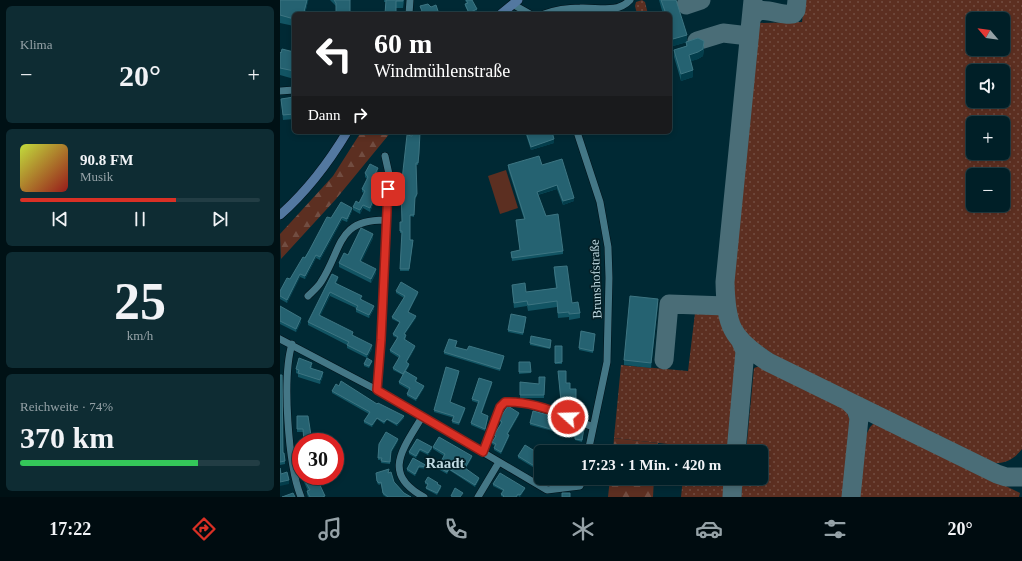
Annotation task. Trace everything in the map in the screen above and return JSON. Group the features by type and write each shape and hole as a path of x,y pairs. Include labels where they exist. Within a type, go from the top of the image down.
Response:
{"main road":[{"path":"504,12 516,2"},
{"path":"280,215 292,204 326,165 346,134"}],"street":[{"path":"409,12 410,0"},
{"path":"550,12 580,8 612,9 624,6 630,0"},
{"path":"516,2 528,12"},
{"path":"280,91 292,90"},
{"name":"Brunshofstraße","path":"578,134 600,202 608,247 609,278 607,362 589,445"},
{"path":"377,390 389,174 385,156"},
{"path":"308,296 320,283 347,232 361,222 387,220"},
{"path":"280,339 377,390 483,452 546,494 572,485"},
{"path":"292,344 289,355 289,420 294,472 301,497"},
{"path":"483,452 500,407 505,402 513,402 556,412 593,427"},
{"path":"422,417 400,455 398,464 399,474 405,484 424,497"},
{"path":"478,497 499,462"}],"green space":[{"path":"642,0 645,2 648,12 636,12 636,2"},
{"path":"805,0 1022,0 1022,449 1015,457 998,463 987,462 777,357 755,341 742,328 735,310 731,283 757,23 802,22"},
{"path":"360,134 389,134 336,199 281,259 280,234 333,176"},
{"path":"506,170 518,208 500,214 488,176"},
{"path":"695,313 717,314 723,319 738,355 730,445 676,445 614,438 621,365 688,371"},
{"path":"760,366 845,408 851,422 844,497 741,497 742,485 768,485 768,445 747,445 754,368"},
{"path":"875,422 1020,493 1019,497 859,497 865,437 870,427"},
{"path":"614,438 658,443 658,445 614,445"},
{"path":"609,485 654,485 653,497 608,497"},
{"path":"682,485 725,485 724,497 681,497"}],"building":[{"path":"280,0 307,0 304,12 292,12 292,18 280,15"},
{"path":"334,0 350,0 350,12 336,12 336,3"},
{"path":"386,0 403,0 396,1 396,12 385,12"},
{"path":"466,0 472,0 477,9 469,12 465,4 468,3"},
{"path":"661,0 676,0 687,35 673,39 672,12 665,12"},
{"path":"428,4 431,7 436,5 438,12 422,12 420,6"},
{"path":"698,38 704,41 703,49 689,55 693,70 681,74 674,50 687,46 686,42"},
{"path":"282,49 292,52 292,71 280,68 280,52 281,53"},
{"path":"292,97 292,114 283,115 281,99"},
{"path":"412,134 420,134 418,163 416,163 417,194 415,197 414,215 410,215 410,240 413,240 409,269 400,269 402,231 400,231 400,222 402,222 401,189 407,135 412,136"},
{"path":"527,134 553,134 554,139 531,147"},
{"path":"539,156 542,165 562,159 574,198 563,201 557,185 537,192 546,216 558,214 563,251 512,258 511,252 520,250 516,220 525,219 508,165"},
{"path":"370,164 378,168 375,174 381,177 380,183 370,208 363,205 360,210 353,207 356,201 359,203 365,191 362,189 368,177 365,173"},
{"path":"341,202 352,208 347,219 342,217 320,257 316,255 305,276 300,274 287,300 280,296 280,291 287,278 290,279 303,257 305,258 327,217 331,218"},
{"path":"361,228 373,234 360,261 376,269 371,279 339,263 344,253 348,255"},
{"path":"567,266 572,303 578,302 580,313 558,313 557,301 528,305 527,301 514,303 512,285 525,283 526,292 557,288 554,267"},
{"path":"332,274 338,277 335,283 362,296 360,299 374,306 369,315 356,309 358,306 330,292 319,315 353,332 352,335 372,345 367,355 347,345 349,342 308,322"},
{"path":"401,282 418,292 408,312 416,316 404,334 406,335 404,339 415,346 406,362 409,364 403,374 393,368 400,356 390,350 398,337 393,334 400,322 392,317 405,296 396,291"},
{"path":"630,296 658,299 651,363 624,360"},
{"path":"280,306 301,318 296,329 280,321"},
{"path":"511,314 526,317 523,333 508,330"},
{"path":"581,331 595,334 593,351 579,348"},
{"path":"531,336 551,340 550,348 530,343"},
{"path":"449,339 457,341 455,347 467,350 469,346 504,356 500,369 444,352"},
{"path":"555,346 562,346 562,362 555,363"},
{"path":"299,358 312,363 310,368 323,372 320,380 298,373 299,370 296,369"},
{"path":"367,358 372,361 369,366 364,364"},
{"path":"519,362 530,362 531,372 519,372"},
{"path":"446,367 459,371 450,402 465,408 459,423 452,421 454,416 434,410"},
{"path":"405,371 417,378 415,381 424,386 416,399 407,394 410,388 399,382"},
{"path":"558,371 566,371 566,383 570,383 570,389 576,389 576,400 561,401"},
{"path":"280,375 282,375 283,453 285,461 280,462"},
{"path":"539,377 545,377 544,395 520,395 520,382 539,384"},
{"path":"479,378 492,382 481,413 488,416 485,429 471,423 479,401 472,399"},
{"path":"341,381 377,404 378,403 404,416 397,424 387,419 384,422 377,418 372,425 364,421 370,412 332,391 336,384 339,386"},
{"path":"508,406 519,413 507,434 509,435 501,452 494,448 496,444 492,442 496,436 494,435 502,422 500,418"},
{"path":"533,411 569,421 569,424 584,428 582,440 575,439 575,436 530,423"},
{"path":"297,416 308,416 311,433 303,433 303,429 297,429"},
{"path":"386,432 398,439 391,451 390,462 381,461 382,458 378,458 379,444"},
{"path":"439,437 472,456 465,468 479,478 475,485 449,469 447,472 438,467 445,454 433,447"},
{"path":"417,439 432,447 428,453 420,449 416,456 409,452"},
{"path":"525,445 534,451 534,466 518,456"},
{"path":"413,458 429,467 419,466 415,474 407,469"},
{"path":"280,468 281,474 287,472 289,480 280,482"},
{"path":"389,469 388,473 391,472 394,482 404,493 411,497 388,497 383,493 381,482 379,483 377,481 376,473"},
{"path":"500,473 525,488 520,495 518,494 516,497 503,497 504,496 501,494 504,490 493,484"},
{"path":"428,477 441,486 437,493 426,488 428,484 425,482"},
{"path":"307,485 320,485 325,496 310,497 307,491 310,490"},
{"path":"455,488 463,493 460,497 451,496"},
{"path":"293,493 295,497 282,497"},
{"path":"562,493 570,493 570,497 562,497"}],"taxiway":[{"path":"686,5 701,0"},
{"path":"753,0 725,282 727,310 733,330 746,346 768,362 997,474 1006,477 1022,477"},
{"path":"751,20 754,14 758,11 793,14 796,10 797,0"},
{"path":"697,41 723,33 749,36"},
{"path":"664,360 669,304 726,306"},
{"path":"737,445 745,351 741,342"},
{"path":"849,402 856,409 859,418 851,497"},
{"path":"732,497 733,485"}],"district":[{"name":"Raadt","path":"445,463"}],"route":[{"path":"388,189 381,340 377,390 483,452 500,407 505,402 513,402 556,412 568,417"}]}
